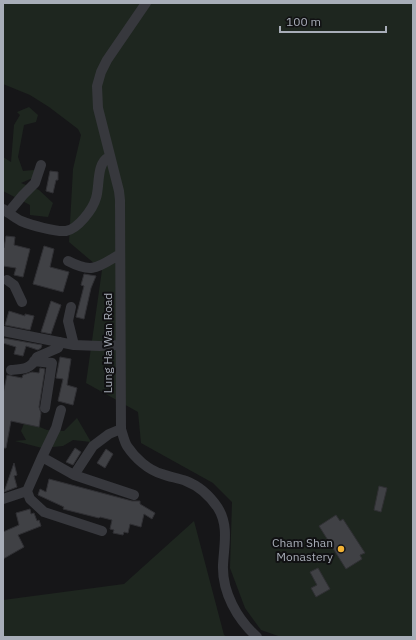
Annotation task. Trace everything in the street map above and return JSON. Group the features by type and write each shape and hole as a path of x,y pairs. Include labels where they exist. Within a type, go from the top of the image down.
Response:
{"street":[{"name":"Lung Ha Wan Road","path":"146,3 107,60 98,82 96,94 120,200 121,429 126,445 146,466 161,474 179,478 193,484 206,493 215,504 222,516 225,530 223,566 227,592 239,616 257,637"},
{"path":"41,165 35,183 6,211 25,223 56,230 66,230 82,220 94,204 99,187 101,165 104,160 110,157"},
{"path":"68,261 79,267 94,268 120,254"},
{"path":"4,280 14,285 22,302"},
{"path":"71,307 68,321 74,345"},
{"path":"3,331 74,345 120,345"},
{"path":"11,370 26,368 33,364 37,357 58,348 60,342"},
{"path":"34,361 52,363 45,408"},
{"path":"61,410 56,428 27,491 30,499 44,512 102,531"},
{"path":"74,475 93,446 109,434 121,429"},
{"path":"42,457 74,475 134,495"},
{"path":"3,499 27,491"}],"shaded area":[{"path":"3,3 413,3 413,637 281,637 261,630 245,608 230,568 232,502 213,483 141,443 138,412 86,383 102,270 69,242 73,169 81,135 78,129 49,107 30,95 3,84"},
{"path":"29,107 38,115 36,122 24,125 18,157 23,171 45,169 42,174 21,183 39,190 53,203 48,217 30,215 30,205 3,191 3,157 11,162 14,125 20,115 17,112"},
{"path":"77,418 91,442 73,440 63,446 42,448 15,441 26,440 21,431 25,421 47,430 64,431"},
{"path":"194,521 224,635 227,637 3,637 3,600 124,584"}],"building":[{"path":"50,171 58,172 58,180 56,180 53,193 46,191"},
{"path":"6,236 15,237 14,245 30,249 23,277 14,275 16,268 3,266 3,248"},
{"path":"44,246 54,249 50,267 69,272 63,292 33,284"},
{"path":"84,274 96,276 91,288 84,319 76,317 84,286 81,285"},
{"path":"51,301 61,305 51,334 41,332"},
{"path":"9,311 25,316 25,314 34,316 30,330 5,325"},
{"path":"3,338 42,345 38,350 26,346 23,356 14,354 16,347 3,343"},
{"path":"60,357 71,359 67,385 77,388 73,405 58,401 63,379 56,378"},
{"path":"40,368 45,369 39,407 41,413 39,427 11,421 6,448 3,448 3,394 7,375 22,378 23,375 32,372 39,373"},
{"path":"75,448 81,452 73,465 66,462"},
{"path":"106,449 113,454 105,468 97,463"},
{"path":"14,463 17,475 14,476 17,487 4,492"},
{"path":"49,479 132,501 140,501 140,504 155,513 152,519 144,514 141,527 130,524 128,533 124,532 123,535 113,533 114,530 110,529 112,520 63,509 64,507 38,495 40,489 46,492"},
{"path":"379,486 387,488 381,512 374,510"},
{"path":"30,509 31,514 34,513 41,526 18,535 24,547 3,559 3,532 19,525 16,513"},
{"path":"336,515 340,521 343,519 365,553 360,555 362,559 346,569 319,526"},
{"path":"318,568 330,589 316,597 311,588 317,585 310,572"}],"place":[{"name":"Cham Shan Monastery","path":"341,549"}]}
